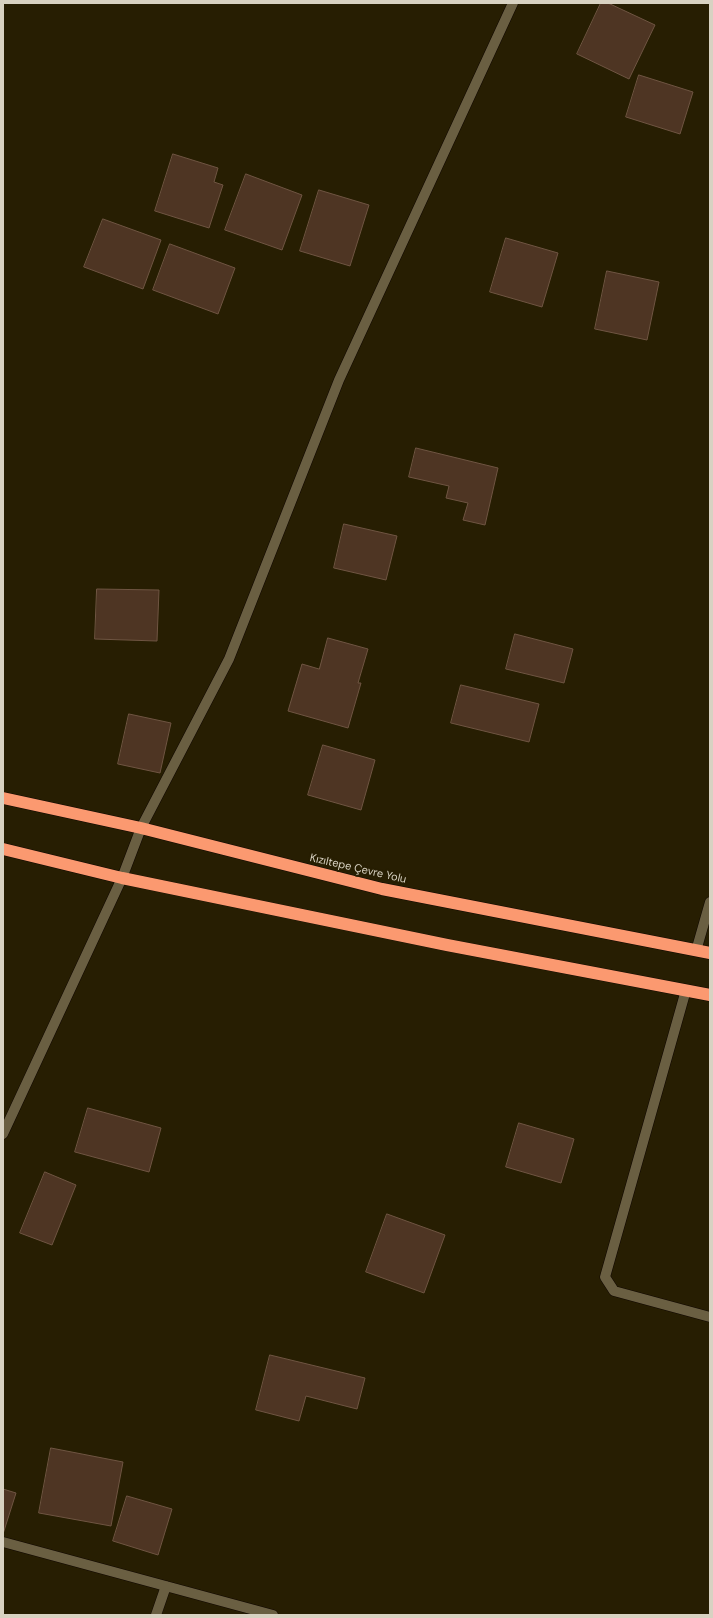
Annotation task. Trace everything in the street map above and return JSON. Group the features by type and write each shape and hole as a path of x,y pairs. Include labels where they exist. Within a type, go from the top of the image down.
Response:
{"highway":[{"name":"Kızıltepe Çevre Yolu","path":"3,798 141,828 382,889 710,953"},
{"path":"3,849 122,878 447,945 710,995"}],"street":[{"path":"3,1134 122,878 141,828 229,658 339,380 512,3"},
{"path":"696,951 710,902"},
{"path":"686,990 605,1277 614,1291 710,1317"},
{"path":"3,1542 273,1615"},
{"path":"156,1615 166,1586"}],"building":[{"path":"601,3 608,3 655,25 629,79 577,54"},
{"path":"639,75 693,92 680,134 626,117"},
{"path":"173,154 218,168 214,182 223,185 209,228 155,211"},
{"path":"246,174 302,195 282,250 225,230"},
{"path":"319,190 369,205 350,266 300,251"},
{"path":"103,219 161,240 143,289 84,267"},
{"path":"506,238 558,253 542,307 490,292"},
{"path":"170,244 235,268 218,314 153,290"},
{"path":"607,271 659,282 647,340 595,329"},
{"path":"416,448 498,468 485,525 463,520 468,503 446,498 449,486 409,477"},
{"path":"344,524 397,536 386,580 334,568"},
{"path":"97,589 159,590 157,641 95,639"},
{"path":"515,634 573,649 564,683 506,669"},
{"path":"328,638 368,649 358,683 361,683 348,728 288,711 302,664 319,669"},
{"path":"461,685 539,704 529,742 451,723"},
{"path":"129,714 171,723 160,773 118,764"},
{"path":"323,745 375,760 361,810 308,795"},
{"path":"88,1108 161,1128 149,1172 75,1152"},
{"path":"519,1123 574,1139 561,1183 506,1167"},
{"path":"45,1172 76,1185 52,1245 20,1233"},
{"path":"387,1214 445,1235 424,1293 366,1272"},
{"path":"270,1355 365,1378 357,1409 306,1396 299,1421 256,1410"},
{"path":"51,1448 123,1462 111,1526 39,1513"},
{"path":"3,1489 16,1493 3,1534"},
{"path":"127,1496 172,1509 158,1555 113,1541"}]}
